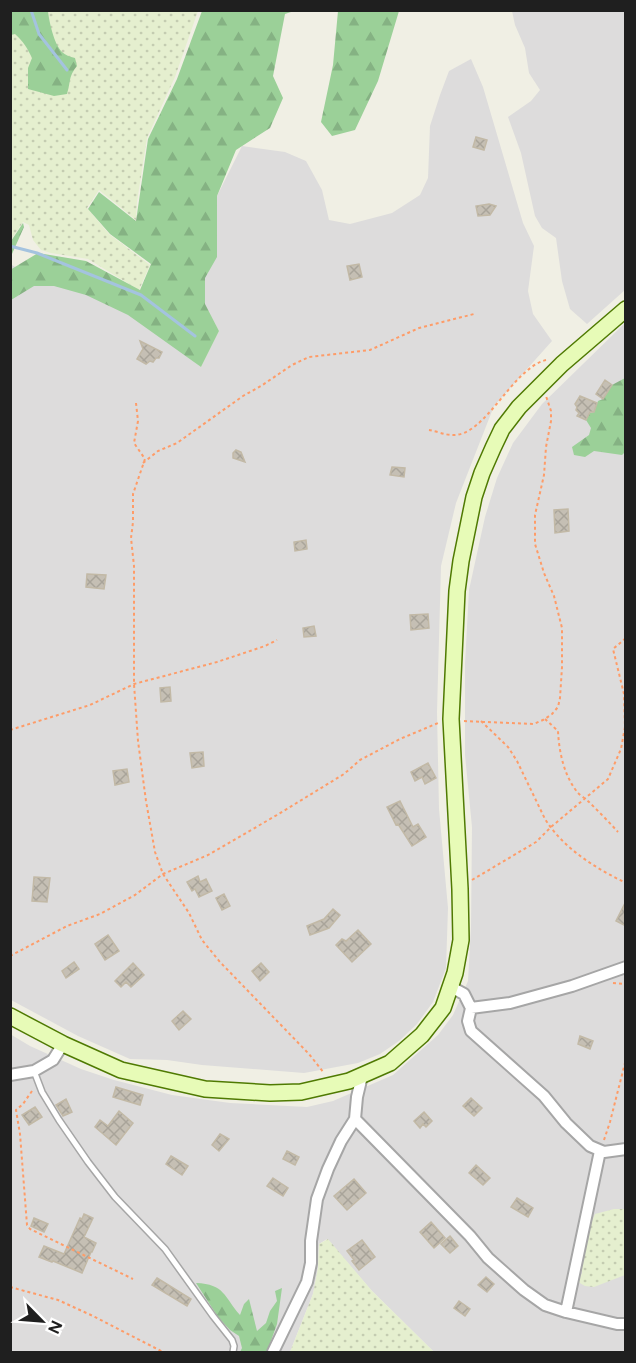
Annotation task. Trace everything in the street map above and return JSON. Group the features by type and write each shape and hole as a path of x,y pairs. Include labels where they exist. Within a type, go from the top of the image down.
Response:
{"main road":[{"path":"10,1016 63,1044 121,1070 205,1089 270,1093 301,1092 349,1081 390,1063 422,1035 443,1008 451,987 461,940 451,719 457,591 474,497 502,429 519,407 562,364 626,309"}],"street":[{"path":"471,1008 510,1003 626,968"},
{"path":"451,987 464,994 471,1008 468,1021 471,1030 544,1096 566,1123 591,1146 600,1151 626,1149"},
{"path":"10,1075 34,1071 53,1059 63,1044"},
{"path":"273,1353 307,1282 317,1199 341,1141 355,1119 362,1076"},
{"path":"355,1119 470,1236 488,1258 524,1290 545,1305 617,1324 626,1324"},
{"path":"566,1312 600,1151"}],"lane":[{"path":"34,1071 42,1092 88,1162 115,1197 165,1249 228,1334 234,1346 233,1353"}],"path":[{"path":"143,463 158,451 177,443 243,396 309,357 370,350 420,328 474,314"},
{"path":"429,430 452,435 468,432 527,369 537,362 552,358 562,364"},
{"path":"136,403 138,421 134,443 145,459 133,494 131,538 134,566 134,684 138,741 155,852 163,874 189,913 202,940 219,962 309,1054 333,1085"},
{"path":"10,956 67,926 100,914 135,895 163,874 228,844 335,780 360,760 410,734 451,719 534,724 552,714 558,707 560,698 562,628 554,596 535,544 535,515 544,475 551,411"},
{"path":"460,889 482,873 536,842 608,779 621,749 625,727 624,694 613,649 626,638"},
{"path":"10,730 90,705 134,684 217,662 277,640"},
{"path":"545,719 558,731 564,769 579,793 618,832"},
{"path":"481,721 508,747 551,827 566,845 609,875 626,883"},
{"path":"621,749 626,751"},
{"path":"600,1151 626,1059"},
{"path":"39,1086 15,1110 20,1134 27,1225 30,1229 133,1279"},
{"path":"10,1287 58,1300 163,1353"}],"shaded area":[{"path":"512,11 625,11 625,290 587,324 570,309 562,281 556,238 542,228 535,216 521,153 508,117 531,101 540,90 529,73 525,48 515,25"},
{"path":"471,59 483,87 523,223 534,246 528,291 533,314 552,341 494,406 456,503 441,566 437,712 439,809 448,908 446,968 433,1002 417,1024 399,1041 380,1054 358,1063 304,1073 167,1060 130,1059 78,1036 11,1000 10,264 23,271 130,308 201,367 219,331 194,285 217,196 242,146 285,152 306,161 322,190 329,220 350,224 392,213 420,195 428,178 430,126 449,71"},
{"path":"625,323 625,1352 434,1352 372,1291 327,1239 319,1244 318,1268 313,1294 290,1352 11,1352 10,1034 30,1046 81,1069 172,1095 230,1103 307,1107 333,1101 393,1075 438,1035 453,1015 468,981 472,827 465,755 465,664 469,590 485,517 497,478 513,443 542,404"}],"green space":[{"path":"11,10 48,11 59,48 63,53 75,58 77,66 71,77 67,94 54,96 28,89 28,68 32,58 20,39 15,34 11,35"},
{"path":"11,11 198,11 175,77 147,138 136,220 99,190 87,208 109,234 150,265 139,290 88,259 41,250 33,240 29,225 23,222 11,240"},
{"path":"202,11 294,11 285,14 273,76 283,98 270,128 236,150 217,196 217,257 205,278 205,304 219,331 201,367 128,315 86,295 54,286 34,286 11,300 10,270 38,253 86,261 140,290 151,264 110,234 88,209 99,192 136,221 148,139 177,79"},
{"path":"338,11 399,11 378,81 355,130 332,136 321,122 333,65"},
{"path":"23,223 24,227 11,254 11,241"},
{"path":"625,378 625,452 622,455 594,451 585,457 574,455 572,447 589,435 591,428 586,420 590,413 594,412 598,401 603,399 612,385"},
{"path":"614,1209 625,1209 625,1275 594,1287 585,1286 578,1282 582,1273 581,1248 595,1214"},
{"path":"328,1239 372,1291 434,1352 290,1352 313,1294 318,1268 319,1244"},
{"path":"196,1283 218,1289 240,1315 244,1304 249,1299 257,1331 266,1323 277,1301 275,1291 282,1288 277,1324 267,1352 240,1352 242,1348 239,1336 218,1317"}],"building":[{"path":"476,137 487,140 484,150 473,147"},
{"path":"489,204 496,206 490,215 478,216 476,206"},
{"path":"359,264 362,277 350,280 347,266"},
{"path":"140,341 162,352 159,358 146,364 137,359 143,349"},
{"path":"605,380 612,385 603,399 596,394"},
{"path":"580,396 597,403 594,412 590,412 586,420 577,416 579,413 575,404"},
{"path":"236,450 241,452 245,462 233,458"},
{"path":"392,467 405,468 404,477 390,475"},
{"path":"568,509 569,531 555,533 554,510"},
{"path":"306,540 307,549 295,551 294,542"},
{"path":"87,574 106,575 104,589 86,587"},
{"path":"428,614 429,628 411,630 410,615"},
{"path":"314,626 316,636 304,637 303,628"},
{"path":"170,687 171,701 161,702 160,688"},
{"path":"203,752 204,766 192,768 190,753"},
{"path":"428,763 436,778 425,784 422,777 415,781 411,772"},
{"path":"127,769 129,782 115,785 113,771"},
{"path":"400,801 413,827 418,824 426,837 412,846 398,824 396,825 387,807"},
{"path":"198,876 200,882 206,879 212,891 199,897 195,889 192,891 187,882"},
{"path":"34,877 50,878 47,902 32,901"},
{"path":"224,894 230,906 222,910 216,898"},
{"path":"626,901 626,926 616,921"},
{"path":"333,909 340,915 329,928 310,935 307,926 324,919"},
{"path":"358,930 371,944 352,962 336,945 342,939 346,941"},
{"path":"108,935 119,951 105,960 95,944"},
{"path":"74,962 79,969 66,978 62,971"},
{"path":"133,963 144,975 131,987 126,982 121,987 115,981"},
{"path":"261,963 269,972 260,981 252,971"},
{"path":"183,1011 191,1019 179,1030 172,1021"},
{"path":"580,1036 593,1041 590,1049 578,1044"},
{"path":"116,1087 143,1095 140,1105 113,1097"},
{"path":"471,1098 482,1108 474,1116 463,1106"},
{"path":"66,1099 72,1112 63,1116 56,1105"},
{"path":"35,1107 42,1117 29,1125 22,1115"},
{"path":"119,1111 133,1123 116,1145 95,1127 100,1120 108,1126"},
{"path":"424,1112 432,1121 426,1127 423,1124 420,1128 414,1121"},
{"path":"220,1134 229,1139 219,1151 212,1145"},
{"path":"287,1151 299,1157 295,1165 283,1159"},
{"path":"171,1156 188,1166 182,1175 166,1164"},
{"path":"476,1165 490,1178 483,1185 469,1173"},
{"path":"273,1178 288,1188 283,1196 267,1186"},
{"path":"354,1179 366,1193 347,1210 334,1196"},
{"path":"517,1198 533,1208 528,1217 511,1207"},
{"path":"84,1214 93,1218 84,1237 96,1243 82,1273 39,1257 44,1246 64,1254"},
{"path":"34,1218 48,1224 44,1232 31,1226"},
{"path":"431,1222 445,1238 434,1248 420,1232"},
{"path":"450,1236 458,1246 450,1253 441,1244"},
{"path":"362,1240 375,1257 359,1270 347,1251"},
{"path":"486,1277 494,1284 487,1292 478,1285"},
{"path":"157,1278 191,1299 187,1306 152,1285"},
{"path":"459,1301 470,1309 465,1316 454,1308"}],"waterway":[{"path":"31,10 39,34 67,70"},
{"path":"10,246 37,253 141,295 195,336"}]}
